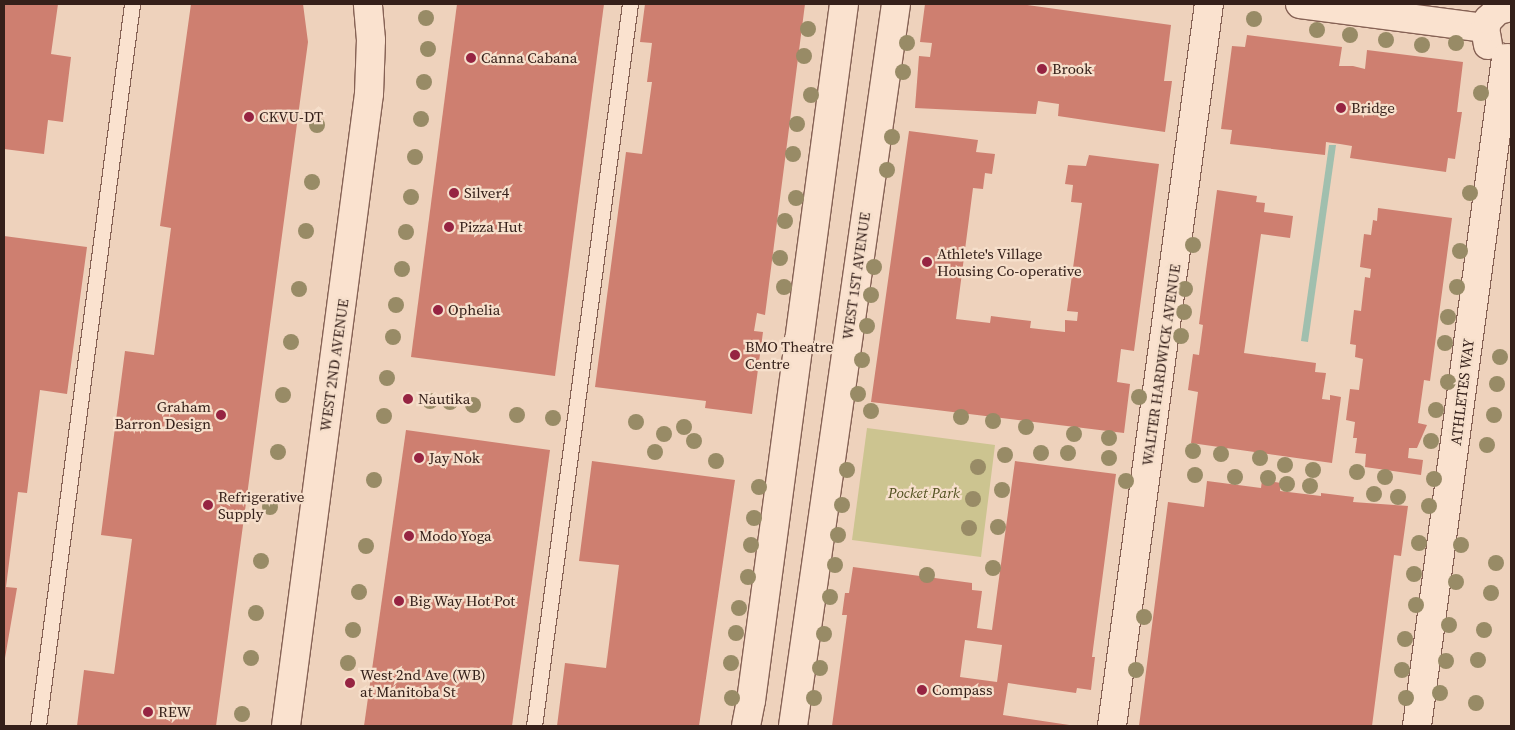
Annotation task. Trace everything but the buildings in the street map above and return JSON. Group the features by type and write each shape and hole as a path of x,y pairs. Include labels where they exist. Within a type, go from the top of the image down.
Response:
{"street":[{"name":"WEST 2ND AVENUE","path":"286,726 369,94 371,40 368,4"},
{"path":"746,726 751,701 844,4"},
{"name":"WEST 1ST AVENUE","path":"793,726 896,4"},
{"name":"WALTER HARDWICK AVENUE","path":"1112,726 1209,4"},
{"path":"1300,4 1485,28"},
{"path":"1508,58 1492,50 1487,44 1485,28 1492,14 1498,10 1511,7"},
{"name":"ATHLETES WAY","path":"1417,726 1508,58"}],"lane":[{"path":"38,726 132,4"},
{"path":"534,726 630,4"}],"green space":[{"name":"Pocket Park","path":"867,428 995,445 981,557 852,540"}],"shaded area":[{"path":"1329,145 1336,145 1308,342 1301,341"}],"place":[{"name":"Canna Cabana","path":"471,58"},
{"name":"Brook","path":"1042,69"},
{"name":"Bridge","path":"1341,108"},
{"name":"CKVU-DT","path":"249,117"},
{"name":"Silver4","path":"454,193"},
{"name":"Pizza Hut","path":"449,227"},
{"name":"Athlete's Village Housing Co-operative","path":"927,262"},
{"name":"Ophelia","path":"438,310"},
{"name":"BMO Theatre Centre","path":"735,355"},
{"name":"Nautika","path":"408,399"},
{"name":"Graham Barron Design","path":"221,415"},
{"name":"Jay Nok","path":"419,458"},
{"name":"Refrigerative Supply","path":"208,505"},
{"name":"Modo Yoga","path":"409,536"},
{"name":"Big Way Hot Pot","path":"399,601"},
{"name":"West 2nd Ave (WB) at Manitoba St","path":"350,683"},
{"name":"Compass","path":"922,690"},
{"name":"REW","path":"148,712"}]}
